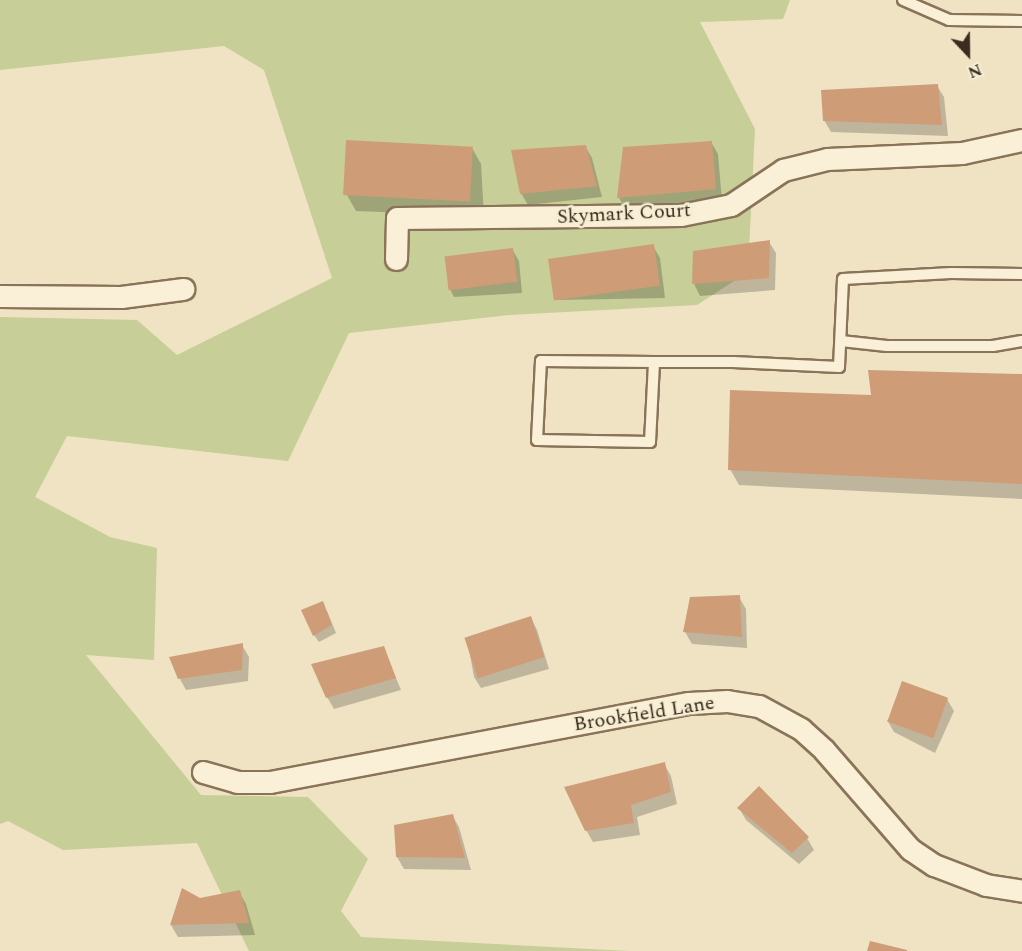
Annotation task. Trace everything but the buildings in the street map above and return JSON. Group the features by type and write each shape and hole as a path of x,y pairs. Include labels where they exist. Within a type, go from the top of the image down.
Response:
{"street":[{"name":"Skymark Court","path":"396,259 397,218 681,215 731,205 783,170 827,159 962,153 1022,140"},
{"path":"0,296 121,297 183,289"},
{"name":"Brookfield Lane","path":"203,772 237,782 270,782 689,704 727,701 759,706 801,729 824,750 910,849 926,860 961,878 1022,891"}],"lane":[{"path":"903,0 949,20 1022,21"},
{"path":"654,362 650,442 537,440 541,361 733,362 839,367 843,279 951,273 1022,274"},
{"path":"841,341 887,346 993,346 1022,341"}],"green space":[{"path":"0,0 790,0 783,19 700,22 755,129 748,272 697,305 509,315 349,333 288,461 67,436 35,497 110,537 157,548 154,660 86,655 201,795 308,797 368,859 341,911 361,937 629,951 249,951 197,843 63,850 8,821 0,824 0,317 137,320 177,355 332,278 264,70 224,46 0,70"}]}
